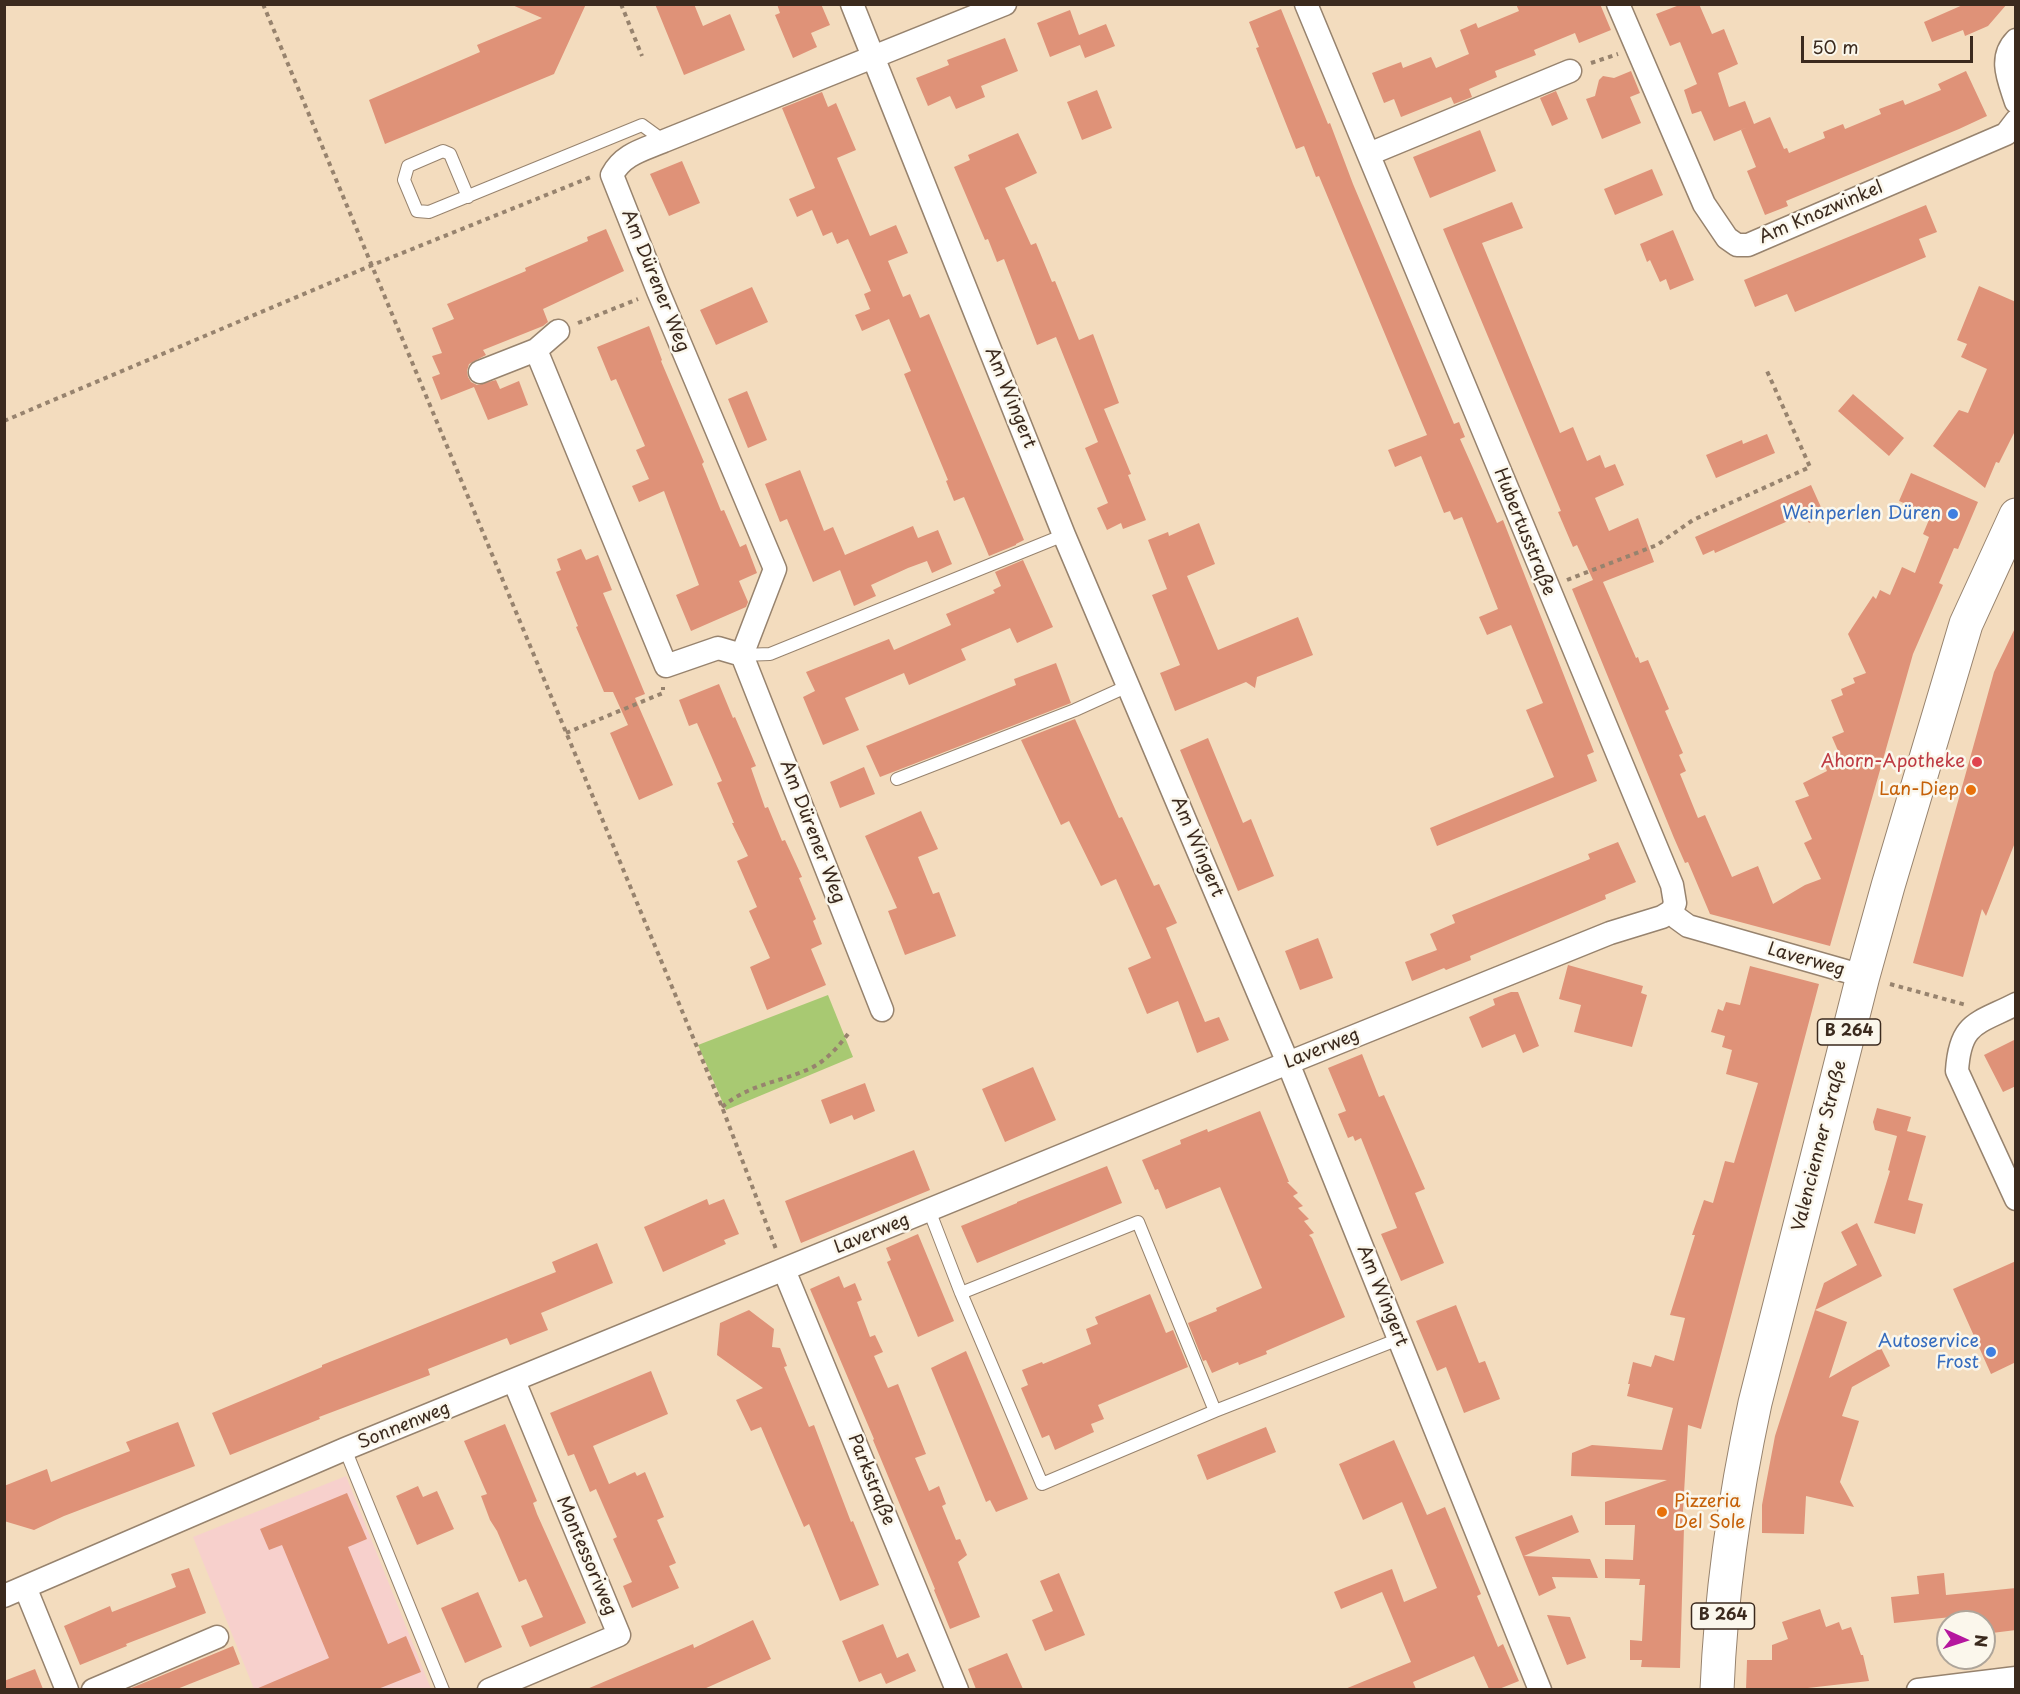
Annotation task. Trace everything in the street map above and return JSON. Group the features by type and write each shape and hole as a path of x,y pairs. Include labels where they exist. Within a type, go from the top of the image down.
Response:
{"main road":[{"name":"Valencienner Straße","path":"1717,1689 1729,1563 1742,1466 1755,1403 1863,976 1966,624 2016,515"}],"street":[{"name":"Am Wingert","path":"852,4 1064,535 1288,1063 1540,1689"},
{"path":"612,176 618,163 629,156 1005,4"},
{"name":"Hubertusstraße","path":"1306,4 1672,885 1675,903 1672,911"},
{"name":"Am Knozwinkel","path":"1618,4 1704,204 1727,238 1737,245 1748,245 2006,134 2016,121"},
{"path":"2016,40 2007,52 2005,63 2016,102"},
{"path":"1369,154 1570,71"},
{"name":"Am Dürener Weg","path":"612,176 775,568 742,655 882,1010"},
{"path":"480,372 536,350 558,331"},
{"path":"536,350 666,666 718,648 742,655"},
{"name":"Laverweg","path":"784,1270 1288,1063 1610,933 1662,917 1672,911 1688,926 1863,976"},
{"path":"2016,1004 1973,1026 1964,1035 1958,1054 1957,1071 2016,1199"},
{"name":"Sonnenweg","path":"4,1596 345,1449 784,1270"},
{"name":"Parkstraße","path":"784,1270 957,1689"},
{"name":"Montessoriweg","path":"489,1689 619,1635 514,1381"},
{"path":"25,1587 68,1689"},
{"path":"93,1689 217,1636"},
{"path":"1917,1689 2016,1678"}],"lane":[{"path":"468,197 450,154 443,151 408,166 404,180 417,211 429,212 468,197 642,125 664,141"},
{"path":"742,655 770,654 1064,535"},
{"path":"897,779 1075,710 1128,686"},
{"path":"929,1210 961,1293 1042,1484 1215,1411 1399,1339"},
{"path":"961,1293 1138,1222 1215,1411"},
{"path":"345,1449 443,1689"}],"path":[{"path":"262,4 722,1107 784,1270"},
{"path":"621,4 642,56"},
{"path":"1570,71 1635,47"},
{"path":"4,421 370,266 588,177 612,176"},
{"path":"558,331 658,291"},
{"path":"1547,588 1657,545 1693,520 1809,467 1767,371"},
{"path":"566,733 663,693 666,666"},
{"path":"1863,976 1973,1007 1981,1022"},
{"path":"722,1107 745,1091 811,1068 836,1049 848,1034"}],"shaded area":[{"path":"346,1476 431,1689 254,1689 193,1537"}],"green space":[{"path":"828,995 853,1057 726,1110 698,1045"}],"building":[{"path":"510,4 586,4 554,74 385,144 369,100 480,52 477,45 542,18"},
{"path":"655,4 694,4 703,26 730,14 745,50 684,75"},
{"path":"777,4 821,4 830,25 811,33 817,47 793,58 775,15 780,13"},
{"path":"1516,4 1600,4 1611,30 1579,43 1575,33 1534,50 1536,55 1495,71 1497,77 1469,89 1472,97 1454,104 1451,97 1401,117 1394,99 1384,103 1372,73 1401,62 1403,68 1431,57 1436,68 1469,54 1460,30 1476,23 1478,28 1519,11"},
{"path":"1682,4 1699,4 1712,34 1724,29 1738,64 1718,73 1729,107 1745,101 1754,124 1770,117 1784,149 1787,148 1789,153 1825,138 1823,132 1843,124 1845,129 1881,114 1879,109 1903,100 1905,105 1941,90 1938,84 1966,71 1987,116 1786,201 1788,206 1765,215 1747,171 1756,167 1741,130 1748,127 1714,141 1701,111 1692,114 1684,90 1697,84 1680,42 1670,46 1656,14"},
{"path":"1965,4 2007,4 1988,26 1965,36 1963,30 1932,42 1924,22"},
{"path":"1281,9 1454,424 1459,422 1465,437 1460,439 1497,523 1503,520 1594,752 1587,755 1597,781 1437,846 1430,828 1554,777 1526,710 1543,703 1511,625 1487,635 1479,617 1498,609 1462,517 1454,520 1450,511 1444,513 1421,456 1395,467 1388,450 1427,435 1319,176 1316,177 1304,146 1296,149 1256,48 1259,47 1249,22"},
{"path":"1070,10 1079,35 1106,24 1115,46 1085,58 1080,45 1050,57 1037,23"},
{"path":"1005,38 1018,71 981,86 985,97 956,109 950,96 928,106 916,78 949,65 947,60"},
{"path":"1631,71 1640,93 1630,97 1641,123 1602,139 1586,99 1595,96 1599,80 1603,76 1614,78"},
{"path":"1097,90 1112,128 1082,140 1067,102"},
{"path":"1556,91 1568,119 1552,126 1540,98"},
{"path":"822,92 828,107 836,103 856,150 837,158 870,236 896,225 908,253 888,261 903,297 910,294 920,318 929,314 1024,540 989,556 964,497 954,501 946,481 948,480 904,374 911,371 889,319 862,331 855,315 870,309 864,294 871,291 848,239 837,244 832,232 823,236 812,210 797,217 789,199 815,188 782,108"},
{"path":"1480,130 1496,171 1430,198 1413,157"},
{"path":"1018,133 1037,173 1005,188 1031,245 1036,243 1052,282 1055,281 1079,340 1093,334 1119,403 1104,409 1131,474 1128,475 1146,520 1123,529 1121,523 1107,530 1097,508 1108,503 1085,448 1098,442 1056,337 1037,345 1004,259 997,262 988,239 985,240 954,167 970,160 968,155"},
{"path":"682,161 700,203 669,216 650,174"},
{"path":"1652,169 1663,195 1615,215 1604,189"},
{"path":"1512,202 1523,228 1482,243 1560,433 1573,427 1587,461 1600,455 1605,468 1615,464 1624,485 1595,498 1609,531 1638,518 1654,562 1603,582 1636,658 1638,657 1640,663 1648,660 1669,709 1665,711 1683,753 1679,755 1686,771 1680,774 1698,818 1705,815 1732,877 1758,866 1773,904 1805,885 1821,879 1804,843 1812,839 1795,801 1809,796 1803,783 1827,771 1824,764 1828,762 1826,759 1839,753 1832,737 1844,732 1831,700 1843,695 1841,689 1855,683 1853,678 1866,673 1848,634 1873,596 1876,599 1880,590 1890,595 1902,567 1915,573 1929,537 1923,534 1931,515 1899,501 1911,473 1978,502 1958,549 1954,548 1939,583 1943,585 1913,654 1830,946 1710,914 1688,862 1685,863 1674,838 1572,589 1593,580 1577,545 1573,547 1558,512 1561,511 1443,229"},
{"path":"1926,205 1937,232 1919,239 1926,257 1795,312 1787,294 1755,307 1744,280"},
{"path":"606,229 624,271 543,309 548,322 543,326 483,350 486,355 469,364 468,377 477,385 496,380 500,389 519,381 528,405 488,420 474,387 441,400 432,377 440,374 432,356 442,353 432,328 454,319 447,304 526,271 525,268 588,241 587,237"},
{"path":"1673,230 1694,280 1670,290 1666,279 1660,282 1650,260 1647,262 1640,244"},
{"path":"1979,286 2016,302 2016,429 1999,463 1996,462 1985,488 1933,446 1959,410 1968,413 1987,369 1961,357 1967,344 1957,340"},
{"path":"752,287 768,322 716,345 700,310"},
{"path":"649,326 661,361 704,462 702,464 721,511 724,510 740,547 746,544 757,573 739,581 748,602 746,607 691,631 676,595 699,585 664,491 639,502 632,486 649,479 636,450 645,446 616,379 611,381 597,347"},
{"path":"747,391 767,440 748,448 728,399"},
{"path":"1853,394 1904,438 1889,456 1838,411"},
{"path":"1767,434 1775,453 1716,478 1706,455 1742,440 1743,444"},
{"path":"800,470 824,531 833,527 845,555 913,526 918,538 938,530 952,564 932,573 927,561 908,568 871,585 876,596 854,606 840,570 813,582 787,519 780,522 765,484"},
{"path":"1811,485 1825,516 1809,523 1804,514 1715,553 1714,550 1703,555 1695,537"},
{"path":"1199,523 1215,564 1187,576 1218,650 1298,617 1313,655 1257,677 1255,688 1246,682 1175,711 1160,673 1180,665 1152,595 1167,589 1148,540 1168,532 1169,536"},
{"path":"581,549 586,560 598,555 612,590 603,593 645,694 635,698 673,785 639,800 610,733 628,725 613,692 604,692 576,627 578,626 556,572 561,570 557,559"},
{"path":"1023,560 1053,627 1017,643 1010,628 961,649 966,660 909,685 904,673 845,698 859,730 823,745 803,697 815,691 806,672 889,639 894,650 951,625 946,614 995,593 993,590 1001,586 995,572"},
{"path":"2016,626 2016,840 1986,916 1982,909 1963,977 1913,963 1994,672"},
{"path":"1056,663 1071,703 880,777 866,746 1016,685 1014,679"},
{"path":"719,684 756,766 751,768 765,808 768,807 782,841 785,840 802,877 799,878 816,919 813,921 822,944 811,949 826,985 767,1010 750,967 770,958 749,911 757,907 737,861 748,856 732,823 734,823 717,783 722,781 697,723 689,726 679,700"},
{"path":"1075,719 1119,818 1122,817 1154,886 1159,884 1177,923 1166,928 1205,1022 1219,1017 1229,1040 1197,1053 1178,1001 1147,1014 1128,968 1151,958 1116,879 1101,886 1069,821 1061,825 1021,740"},
{"path":"1208,738 1243,823 1251,819 1274,876 1238,891 1180,750"},
{"path":"864,767 875,794 840,808 830,782"},
{"path":"921,811 938,849 918,857 933,894 939,892 956,936 905,955 888,911 897,908 865,836"},
{"path":"1618,842 1636,882 1605,895 1606,899 1470,956 1471,960 1412,981 1405,962 1437,950 1430,934 1455,923 1452,915 1590,859 1588,854"},
{"path":"1318,938 1333,978 1300,990 1285,951"},
{"path":"1568,965 1643,986 1641,993 1647,995 1632,1047 1574,1032 1581,1005 1559,999"},
{"path":"1750,966 1819,984 1701,1429 1688,1425 1682,1527 1684,1527 1680,1668 1641,1667 1642,1660 1630,1660 1630,1640 1642,1641 1645,1585 1639,1585 1640,1579 1605,1578 1605,1559 1633,1560 1635,1525 1605,1525 1605,1502 1667,1480 1571,1476 1572,1453 1592,1445 1662,1450 1673,1408 1627,1396 1630,1384 1628,1384 1633,1362 1651,1367 1655,1355 1674,1361 1685,1318 1670,1315 1695,1235 1692,1235 1704,1200 1713,1203 1725,1161 1734,1163 1758,1083 1726,1074 1732,1050 1722,1047 1725,1036 1711,1032 1718,1009 1723,1011 1726,1002 1740,1005"},
{"path":"1511,992 1518,992 1539,1046 1523,1053 1515,1034 1482,1048 1469,1017 1495,1005 1493,999"},
{"path":"2016,1039 2016,1086 2003,1092 1984,1055"},
{"path":"1362,1054 1379,1097 1384,1095 1425,1189 1415,1193 1444,1263 1401,1281 1381,1234 1397,1228 1361,1138 1355,1141 1353,1136 1348,1138 1338,1114 1346,1111 1328,1068"},
{"path":"1033,1067 1056,1120 1005,1142 982,1089"},
{"path":"865,1083 875,1111 854,1120 852,1115 830,1124 821,1100"},
{"path":"1877,1108 1911,1117 1907,1131 1926,1136 1908,1200 1923,1204 1915,1234 1874,1223 1890,1171 1888,1170 1897,1136 1875,1130 1873,1122"},
{"path":"1260,1111 1289,1182 1287,1182 1298,1193 1293,1196 1303,1206 1298,1208 1309,1219 1304,1221 1314,1233 1309,1235 1345,1317 1266,1351 1267,1354 1239,1365 1238,1362 1212,1373 1206,1360 1203,1361 1188,1323 1262,1288 1220,1187 1166,1209 1142,1160 1181,1144 1180,1140 1207,1129 1208,1132"},
{"path":"914,1150 930,1190 801,1243 785,1201"},
{"path":"1107,1166 1122,1203 977,1263 961,1226"},
{"path":"707,1199 709,1205 724,1199 739,1234 724,1240 726,1244 663,1272 644,1227"},
{"path":"1857,1223 1882,1276 1815,1310 1824,1283 1857,1265 1841,1232"},
{"path":"918,1234 954,1321 918,1337 887,1262 891,1260 886,1248"},
{"path":"597,1243 613,1283 541,1313 548,1330 510,1345 507,1338 428,1369 430,1375 319,1417 320,1419 230,1455 212,1413 322,1367 322,1365 556,1272 552,1262"},
{"path":"2016,1261 2016,1362 1991,1374 1953,1289"},
{"path":"839,1276 844,1288 855,1283 862,1300 857,1302 870,1337 875,1335 883,1352 874,1356 888,1388 898,1384 926,1454 915,1458 929,1491 939,1486 946,1504 942,1506 956,1540 960,1539 967,1555 958,1562 980,1617 950,1629 874,1439 810,1289"},
{"path":"1150,1294 1166,1333 1173,1330 1188,1367 1098,1405 1104,1419 1091,1424 1094,1432 1055,1450 1049,1435 1042,1438 1021,1388 1028,1385 1022,1370 1091,1344 1086,1329 1098,1324 1095,1317"},
{"path":"1456,1305 1479,1363 1485,1361 1500,1399 1464,1413 1446,1367 1437,1371 1416,1321"},
{"path":"749,1310 774,1329 772,1347 780,1348 787,1366 784,1367 809,1427 814,1425 851,1522 853,1521 879,1585 840,1601 809,1524 804,1527 761,1427 751,1431 736,1400 763,1388 717,1355 720,1323"},
{"path":"1815,1310 1847,1322 1829,1378 1881,1348 1890,1366 1852,1387 1842,1416 1859,1421 1840,1482 1854,1507 1806,1496 1804,1534 1762,1533 1762,1505 1775,1436"},
{"path":"966,1351 1028,1499 996,1512 990,1500 986,1502 931,1368"},
{"path":"651,1371 668,1414 593,1446 609,1484 635,1472 637,1476 645,1472 664,1517 657,1520 676,1563 669,1566 679,1588 632,1608 623,1586 632,1582 613,1539 617,1537 596,1489 590,1492 574,1454 568,1456 550,1413"},
{"path":"178,1422 195,1466 64,1516 34,1530 4,1521 4,1486 47,1469 51,1482 130,1451 126,1442"},
{"path":"505,1424 537,1501 533,1503 537,1514 586,1623 530,1647 521,1626 543,1617 526,1579 519,1582 490,1520 481,1496 487,1494 464,1441"},
{"path":"1266,1427 1276,1452 1207,1480 1197,1455"},
{"path":"1394,1440 1427,1515 1445,1507 1481,1594 1477,1596 1498,1647 1503,1644 1519,1681 1499,1689 1489,1689 1474,1656 1413,1682 1416,1689 1345,1689 1411,1662 1382,1592 1341,1609 1334,1592 1392,1569 1404,1602 1437,1588 1402,1502 1363,1520 1339,1464"},
{"path":"418,1486 423,1497 437,1491 454,1529 417,1545 396,1496"},
{"path":"347,1493 367,1539 348,1547 388,1644 406,1636 421,1672 378,1689 256,1689 329,1658 282,1545 269,1550 260,1529"},
{"path":"1572,1515 1579,1532 1524,1556 1590,1559 1598,1578 1552,1577 1556,1588 1539,1596 1515,1537"},
{"path":"189,1568 206,1613 126,1644 127,1646 80,1665 64,1626 110,1606 112,1612 176,1587 171,1574"},
{"path":"1059,1573 1085,1635 1045,1651 1032,1620 1053,1611 1040,1581"},
{"path":"1944,1573 1946,1595 2016,1588 2016,1630 1996,1632 1996,1610 1936,1610 1936,1619 1894,1623 1891,1597 1919,1594 1917,1576"},
{"path":"478,1592 502,1647 465,1663 441,1608"},
{"path":"1820,1609 1826,1627 1839,1622 1842,1630 1851,1627 1861,1655 1863,1655 1869,1681 1799,1689 1746,1689 1747,1660 1772,1660 1772,1645 1788,1639 1782,1622"},
{"path":"1547,1615 1570,1617 1586,1658 1567,1665"},
{"path":"753,1620 771,1659 704,1689 587,1689 693,1644 694,1648"},
{"path":"883,1624 897,1658 908,1653 916,1671 886,1684 881,1673 859,1682 842,1641"},
{"path":"233,1646 240,1664 177,1689 129,1689"},
{"path":"1007,1653 1023,1689 976,1689 968,1669"},
{"path":"35,1669 43,1689 4,1689 4,1681"}],"place":[{"name":"Weinperlen Düren","path":"1953,514"},
{"name":"Ahorn-Apotheke","path":"1977,762"},
{"name":"Lan-Diep","path":"1971,790"},
{"name":"Autoservice Frost","path":"1991,1352"},
{"name":"Pizzeria Del Sole","path":"1662,1512"}]}
